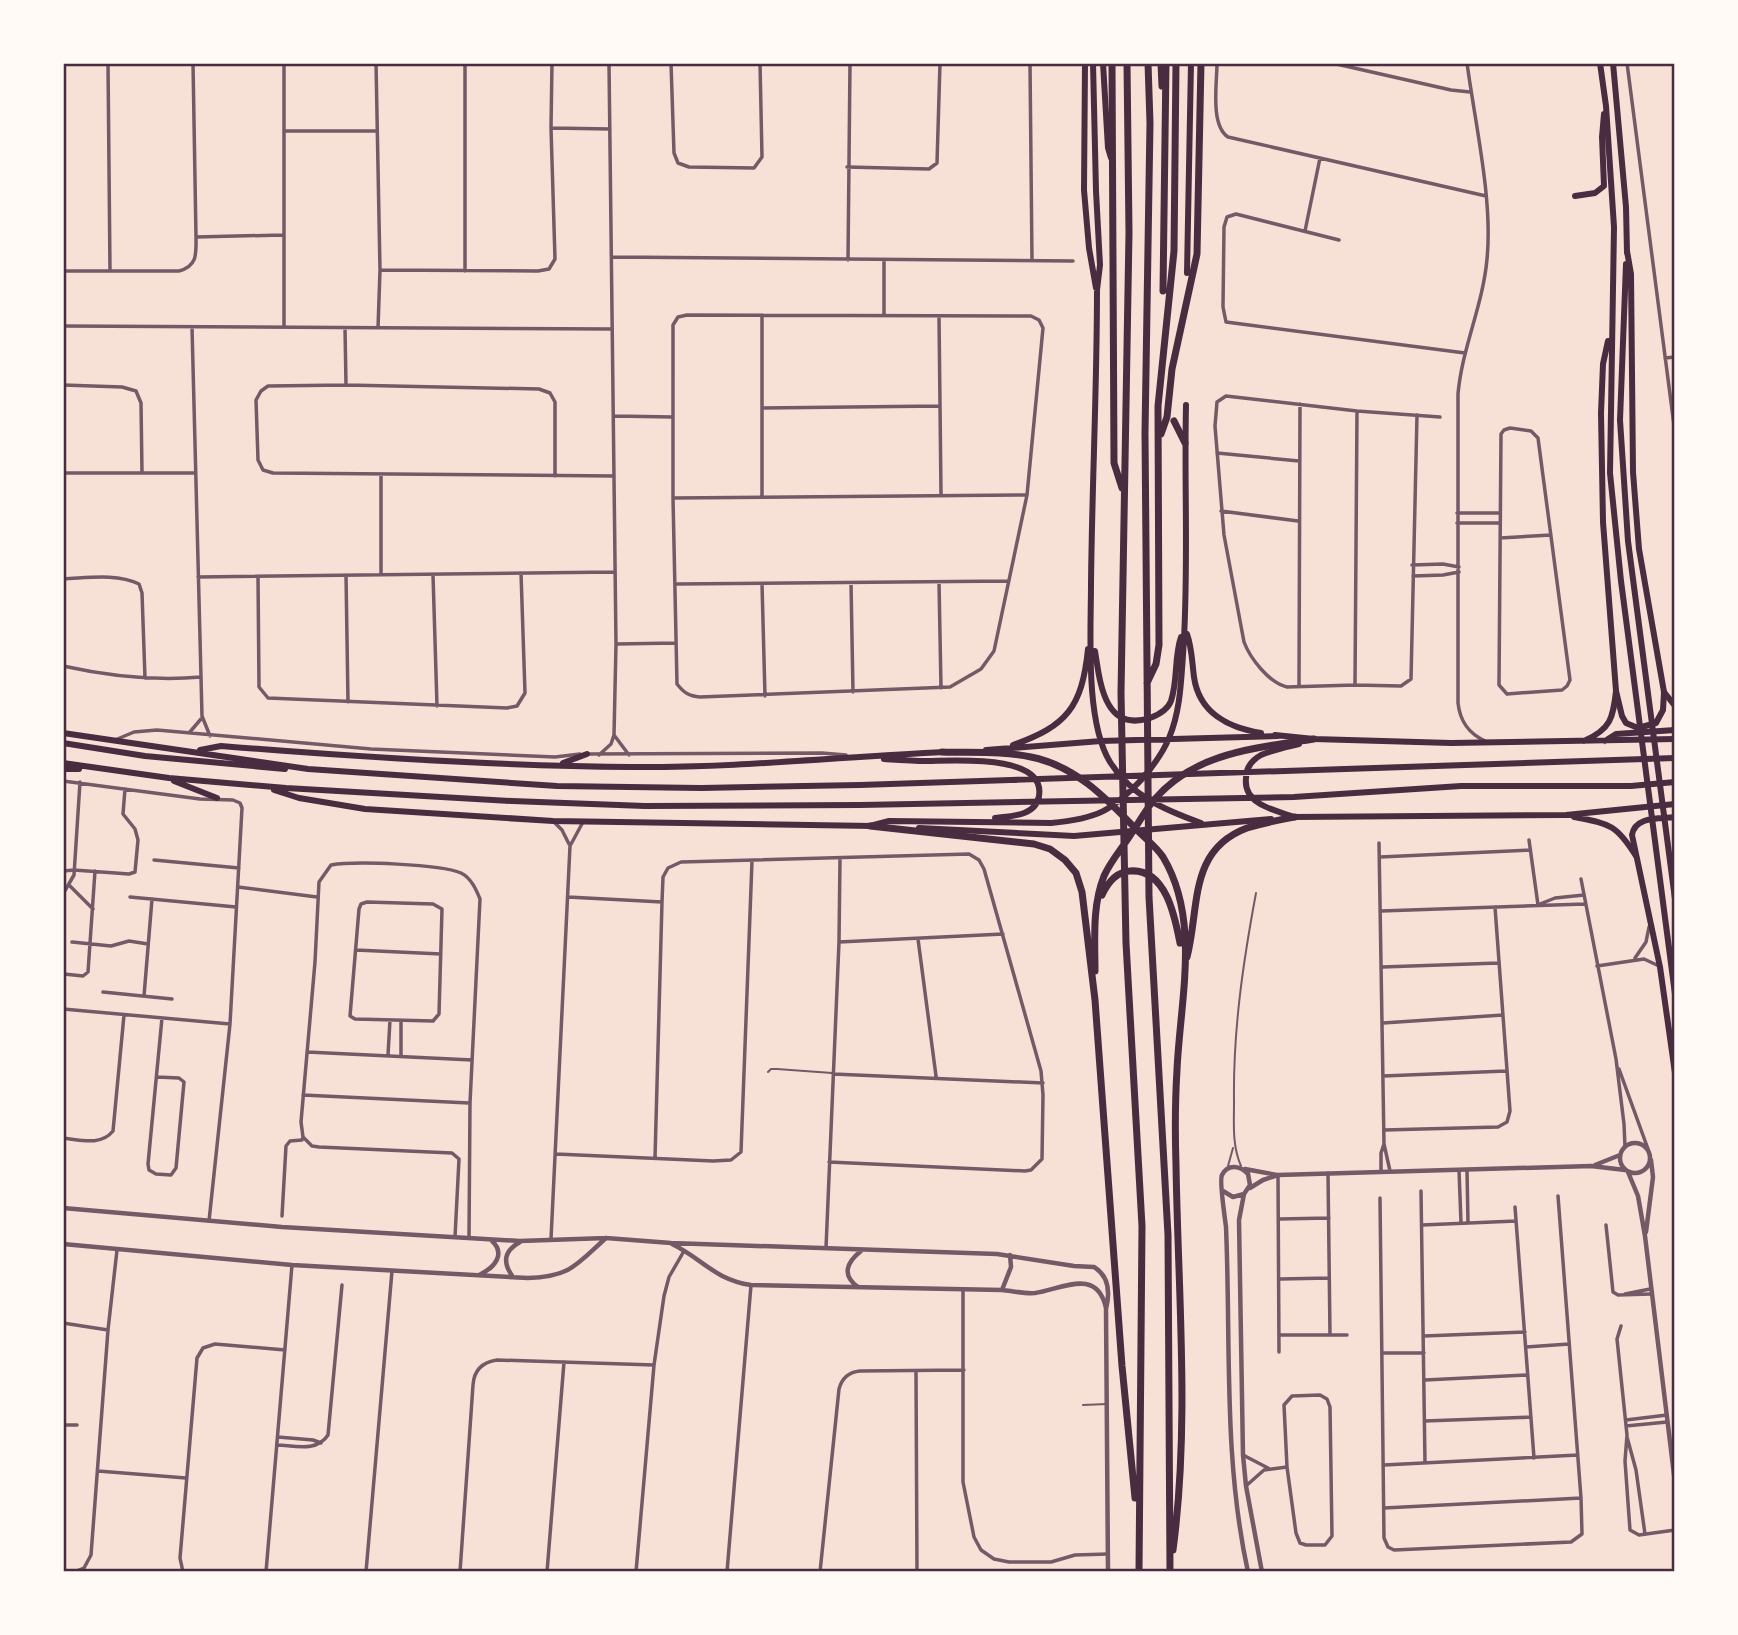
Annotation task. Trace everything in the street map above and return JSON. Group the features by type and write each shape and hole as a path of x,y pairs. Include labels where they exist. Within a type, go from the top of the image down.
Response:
{"highway":[{"path":"1112,63 1114,463 1124,493"},
{"path":"1127,63 1129,233 1121,693 1126,943 1142,1226 1139,1572"},
{"path":"1148,63 1150,123 1145,433 1149,897 1168,1235 1170,1572"},
{"path":"1161,63 1165,111"},
{"path":"1163,291 1166,63"},
{"path":"1147,684 1156,664 1159,645 1159,390 1174,251 1176,63"},
{"path":"1160,438 1167,417 1172,369 1197,254 1202,63"},
{"path":"1174,421 1185,443"},
{"path":"1095,1000 1096,909 1105,875 1151,802 1181,775 1213,759 1242,750 1314,740"},
{"path":"942,752 1029,756 1044,760 1083,779 1115,806 1161,854 1174,878 1182,910 1185,964 1177,1071 1176,1155 1182,1419 1180,1504 1170,1572"},
{"path":"1185,964 1199,881 1213,852 1239,831 1294,817"},
{"path":"870,826 1022,841 1045,847 1065,860 1076,873 1082,892 1095,1000 1122,1366 1139,1537"},
{"path":"1096,909 1106,887 1118,874 1135,870 1151,876 1171,908 1185,964"}],"main road":[{"path":"1085,63 1084,190 1088,248 1097,290"},
{"path":"1093,63 1100,265 1097,290 1091,626 1094,714 1101,741 1114,768 1133,789 1151,802 1206,825"},
{"path":"1103,63 1108,148 1113,163"},
{"path":"1187,273 1191,63"},
{"path":"1600,63 1606,106 1614,227 1610,473 1675,994"},
{"path":"1613,63 1624,182 1627,251 1620,420 1632,578 1675,899"},
{"path":"1576,196 1599,192 1604,186 1602,126 1606,106"},
{"path":"1611,332 1603,364 1603,522 1616,691 1626,723 1638,728 1648,727 1660,718 1664,692 1639,549 1634,485 1631,274 1627,251"},
{"path":"870,826 889,821 1071,821 1115,806 1154,764 1169,739 1178,710 1185,628 1186,405"},
{"path":"1091,626 1104,699 1116,713 1140,720 1159,714 1169,705 1178,648 1185,628"},
{"path":"1001,749 1049,730 1068,714 1080,689 1091,626"},
{"path":"1185,628 1192,650 1196,689 1211,712 1236,727 1314,740 1492,743 1675,739"},
{"path":"1582,742 1602,732 1609,722 1616,691"},
{"path":"1664,692 1675,706"},
{"path":"1605,741 1616,734 1675,730"},
{"path":"65,731 113,741 308,769"},
{"path":"194,752 221,746 419,759 632,767 783,762 1101,741 1278,736"},
{"path":"1294,817 1255,802 1245,783 1246,772 1251,763 1260,756 1314,740"},
{"path":"63,743 145,756 273,769 556,786 701,789 1675,758"},
{"path":"553,765 587,754"},
{"path":"862,756 925,761 994,761 1035,778 1039,799 1029,811 979,821"},
{"path":"63,763 169,779 512,801 645,806 1294,797 1461,786 1631,786 1675,782"},
{"path":"63,769 92,768"},
{"path":"169,779 217,799"},
{"path":"265,786 299,798 366,809 553,821 870,826 1066,836 1294,817 1566,815 1675,804"},
{"path":"1566,815 1611,826 1622,834 1636,856"},
{"path":"1675,817 1641,821 1635,825 1632,835 1660,967 1675,1073"}],"street":[{"path":"108,63 110,271"},
{"path":"63,271 186,269 194,261 196,237 193,63"},
{"path":"284,63 284,327"},
{"path":"376,63 380,270 378,328"},
{"path":"465,63 465,271"},
{"path":"380,270 549,269 555,259 552,63"},
{"path":"599,755 611,744 614,735 616,644 609,63"},
{"path":"671,63 674,153 678,163 689,167 754,168 762,157 760,63"},
{"path":"848,260 850,63"},
{"path":"847,167 929,169 937,163 940,63"},
{"path":"1030,63 1031,260"},
{"path":"1217,63 1217,123 1223,134 1233,139 1486,196"},
{"path":"1332,63 1451,90 1471,92"},
{"path":"1467,63 1489,225 1487,262 1458,394 1458,703 1459,713 1467,728 1475,736 1492,743"},
{"path":"1627,63 1675,433"},
{"path":"551,128 610,129"},
{"path":"285,131 377,131"},
{"path":"1305,231 1320,158"},
{"path":"1339,240 1236,214 1227,217 1224,227 1223,307 1226,322 1465,353"},
{"path":"196,237 283,235"},
{"path":"612,257 1073,261"},
{"path":"884,261 884,315"},
{"path":"688,315 762,315 1031,316 1039,320 1043,328 1027,495 994,651 981,668 965,680 940,688 765,696 689,696 677,684 673,325 678,317 688,315"},
{"path":"762,315 762,496"},
{"path":"939,316 941,494"},
{"path":"63,326 612,329"},
{"path":"192,327 202,713 203,723 211,736"},
{"path":"345,328 346,385"},
{"path":"1665,358 1675,357"},
{"path":"63,385 122,387 136,391 141,403 142,473"},
{"path":"555,476 555,402 550,393 539,389 268,386 256,400 258,460 263,470 273,473 555,476 614,476"},
{"path":"1417,415 1412,565 1412,679 1401,686 1283,687 1275,682 1245,647 1227,558 1221,511 1215,408 1221,398 1226,396 1357,411 1417,415 1440,417"},
{"path":"1299,687 1300,404"},
{"path":"762,408 940,406"},
{"path":"1354,685 1357,411"},
{"path":"614,416 673,417"},
{"path":"1508,428 1531,430 1538,438 1569,684 1562,690 1511,694 1503,692 1499,685 1500,513 1501,434 1508,428"},
{"path":"1217,453 1299,461"},
{"path":"63,474 196,473"},
{"path":"381,474 381,575"},
{"path":"673,498 1027,495"},
{"path":"1221,511 1298,521"},
{"path":"1457,513 1500,513"},
{"path":"1457,523 1500,523"},
{"path":"1500,538 1551,535"},
{"path":"1412,565 1459,570"},
{"path":"1413,576 1443,575 1459,570"},
{"path":"198,577 615,572"},
{"path":"258,576 259,682 261,691 273,699 507,708 517,706 525,693 521,573"},
{"path":"433,574 437,706"},
{"path":"346,575 348,702"},
{"path":"63,579 115,578 129,579 139,584 142,593 145,678"},
{"path":"676,584 1009,581"},
{"path":"939,582 940,688"},
{"path":"851,583 853,692"},
{"path":"762,584 765,696"},
{"path":"616,644 676,643"},
{"path":"63,666 170,680 201,677"},
{"path":"189,733 197,727 202,713"},
{"path":"113,741 145,730 371,749 555,757 587,754 822,753 862,756"},
{"path":"614,735 629,755"},
{"path":"63,780 235,801 242,805 229,1024 209,1221"},
{"path":"63,894 70,886 74,870 80,782"},
{"path":"63,871 129,874 136,870 138,840 135,829 122,811 125,789"},
{"path":"553,821 562,830 570,846"},
{"path":"551,1239 570,846 583,822"},
{"path":"1529,840 1538,905"},
{"path":"1379,843 1384,1144 1390,1171"},
{"path":"1380,857 1530,850"},
{"path":"654,1158 663,877 671,865 681,862 957,853 975,857 984,869 1043,1083 1042,1159 1031,1170 829,1162"},
{"path":"826,1248 840,858"},
{"path":"154,860 239,868"},
{"path":"556,1154 727,1161 738,1156 743,1147 752,861"},
{"path":"469,1238 471,1158 470,1103 480,899 471,881 463,874 447,869 352,862 331,864 319,882 317,897 315,962 301,1128 303,1137 312,1146 319,1147 453,1153 459,1158 471,1158"},
{"path":"64,974 87,974 95,872"},
{"path":"1581,879 1616,1059 1625,1147 1620,1155 1591,1166"},
{"path":"70,886 93,909"},
{"path":"238,887 317,897"},
{"path":"1538,905 1555,898 1584,895"},
{"path":"568,897 662,902"},
{"path":"130,898 237,906"},
{"path":"144,996 152,900"},
{"path":"367,902 440,906 443,912 438,1017 429,1022 355,1019 351,1016 355,950 361,904 367,902"},
{"path":"1381,911 1585,904"},
{"path":"1384,1130 1498,1127 1510,1117 1495,907"},
{"path":"1634,959 1646,942 1650,920"},
{"path":"839,942 1003,934"},
{"path":"918,939 936,1077"},
{"path":"72,942 115,946 129,941 148,944"},
{"path":"355,950 441,954"},
{"path":"1597,966 1634,959 1649,960 1660,967"},
{"path":"1382,967 1499,963"},
{"path":"103,992 172,999"},
{"path":"63,1009 229,1024"},
{"path":"63,1138 100,1140 108,1137 113,1130 124,1015"},
{"path":"1382,1023 1503,1016"},
{"path":"157,1077 179,1078 184,1082 176,1168 171,1175 156,1174 149,1170 148,1164 162,1018"},
{"path":"388,1055 390,1020"},
{"path":"401,1021 401,1056"},
{"path":"307,1052 472,1060"},
{"path":"1616,1059 1651,1158 1653,1177 1645,1236"},
{"path":"1383,1076 1506,1071"},
{"path":"833,1073 1043,1083"},
{"path":"303,1096 470,1103"},
{"path":"282,1216 286,1146 290,1141 302,1140 303,1137"},
{"path":"1625,1147 1637,1143 1648,1149"},
{"path":"1381,1171 1384,1144"},
{"path":"1620,1155 1621,1163 1638,1196 1645,1236 1675,1483"},
{"path":"456,1237 459,1158"},
{"path":"1248,1572 1231,1453 1226,1229 1221,1177 1227,1169 1236,1167 1278,1175 1591,1166 1638,1173 1645,1170 1651,1158"},
{"path":"1242,1169 1250,1178 1249,1188"},
{"path":"1459,1170 1461,1223"},
{"path":"1467,1170 1468,1223"},
{"path":"1328,1173 1330,1335"},
{"path":"1262,1572 1243,1455 1239,1220 1244,1194 1249,1188 1278,1175"},
{"path":"1278,1175 1279,1352"},
{"path":"1223,1191 1233,1197 1244,1194"},
{"path":"1421,1191 1425,1463"},
{"path":"1380,1198 1384,1542 1394,1550 1571,1542 1579,1538 1583,1530 1558,1196"},
{"path":"1515,1207 1534,1458"},
{"path":"63,1208 209,1221 520,1241 606,1238 671,1243 1010,1255 1088,1266 1099,1270 1107,1284 1108,1572"},
{"path":"1279,1219 1329,1217"},
{"path":"1422,1225 1516,1221"},
{"path":"1606,1225 1612,1289 1618,1296 1651,1292"},
{"path":"63,1244 292,1265 479,1276 551,1277 568,1271 606,1238"},
{"path":"479,1276 492,1269 498,1259 497,1247 490,1239"},
{"path":"513,1277 505,1258 509,1249 520,1241"},
{"path":"671,1243 723,1278 751,1285 1034,1293 1071,1284 1084,1284 1102,1295 1106,1309"},
{"path":"74,1572 84,1568 91,1555 108,1330 117,1250"},
{"path":"636,1572 654,1365 667,1282 685,1250"},
{"path":"859,1288 849,1280 846,1272 850,1261 862,1250"},
{"path":"1002,1290 1011,1267 1010,1255"},
{"path":"266,1572 292,1265"},
{"path":"366,1572 392,1271"},
{"path":"1280,1279 1329,1278"},
{"path":"278,1445 310,1447 327,1438 342,1285"},
{"path":"727,1572 751,1285"},
{"path":"963,1290 964,1492 974,1537 981,1550 994,1559 1009,1562 1051,1562 1080,1554 1108,1554"},
{"path":"63,1323 108,1330"},
{"path":"1622,1326 1617,1339 1626,1426 1636,1470 1645,1534"},
{"path":"1424,1336 1525,1332"},
{"path":"1279,1335 1347,1335"},
{"path":"184,1572 180,1559 195,1364 199,1353 215,1344 285,1350"},
{"path":"1526,1347 1569,1344"},
{"path":"1383,1353 1424,1353"},
{"path":"460,1572 476,1372 491,1361 654,1365"},
{"path":"547,1572 564,1362"},
{"path":"916,1370 918,1572"},
{"path":"820,1572 842,1381 855,1371 964,1370"},
{"path":"1424,1380 1528,1374"},
{"path":"1296,1396 1324,1397 1330,1407 1332,1532 1331,1540 1325,1545 1307,1545 1298,1540 1287,1467 1284,1409 1286,1402 1296,1396"},
{"path":"1425,1422 1531,1417"},
{"path":"1626,1420 1667,1418"},
{"path":"1626,1426 1667,1418"},
{"path":"63,1424 77,1425"},
{"path":"1627,1435 1625,1461 1629,1527 1635,1535 1675,1530"},
{"path":"278,1437 321,1443"},
{"path":"1243,1455 1268,1468"},
{"path":"1384,1465 1578,1455"},
{"path":"1246,1486 1259,1472 1268,1468 1287,1467"},
{"path":"98,1471 186,1478"},
{"path":"1384,1508 1581,1498"}],"lane":[{"path":"1227,1169 1234,1143 1235,1029 1256,893"},
{"path":"768,1072 777,1069 833,1073"},
{"path":"1234,1143 1242,1169"},
{"path":"1083,1405 1107,1404"}]}
